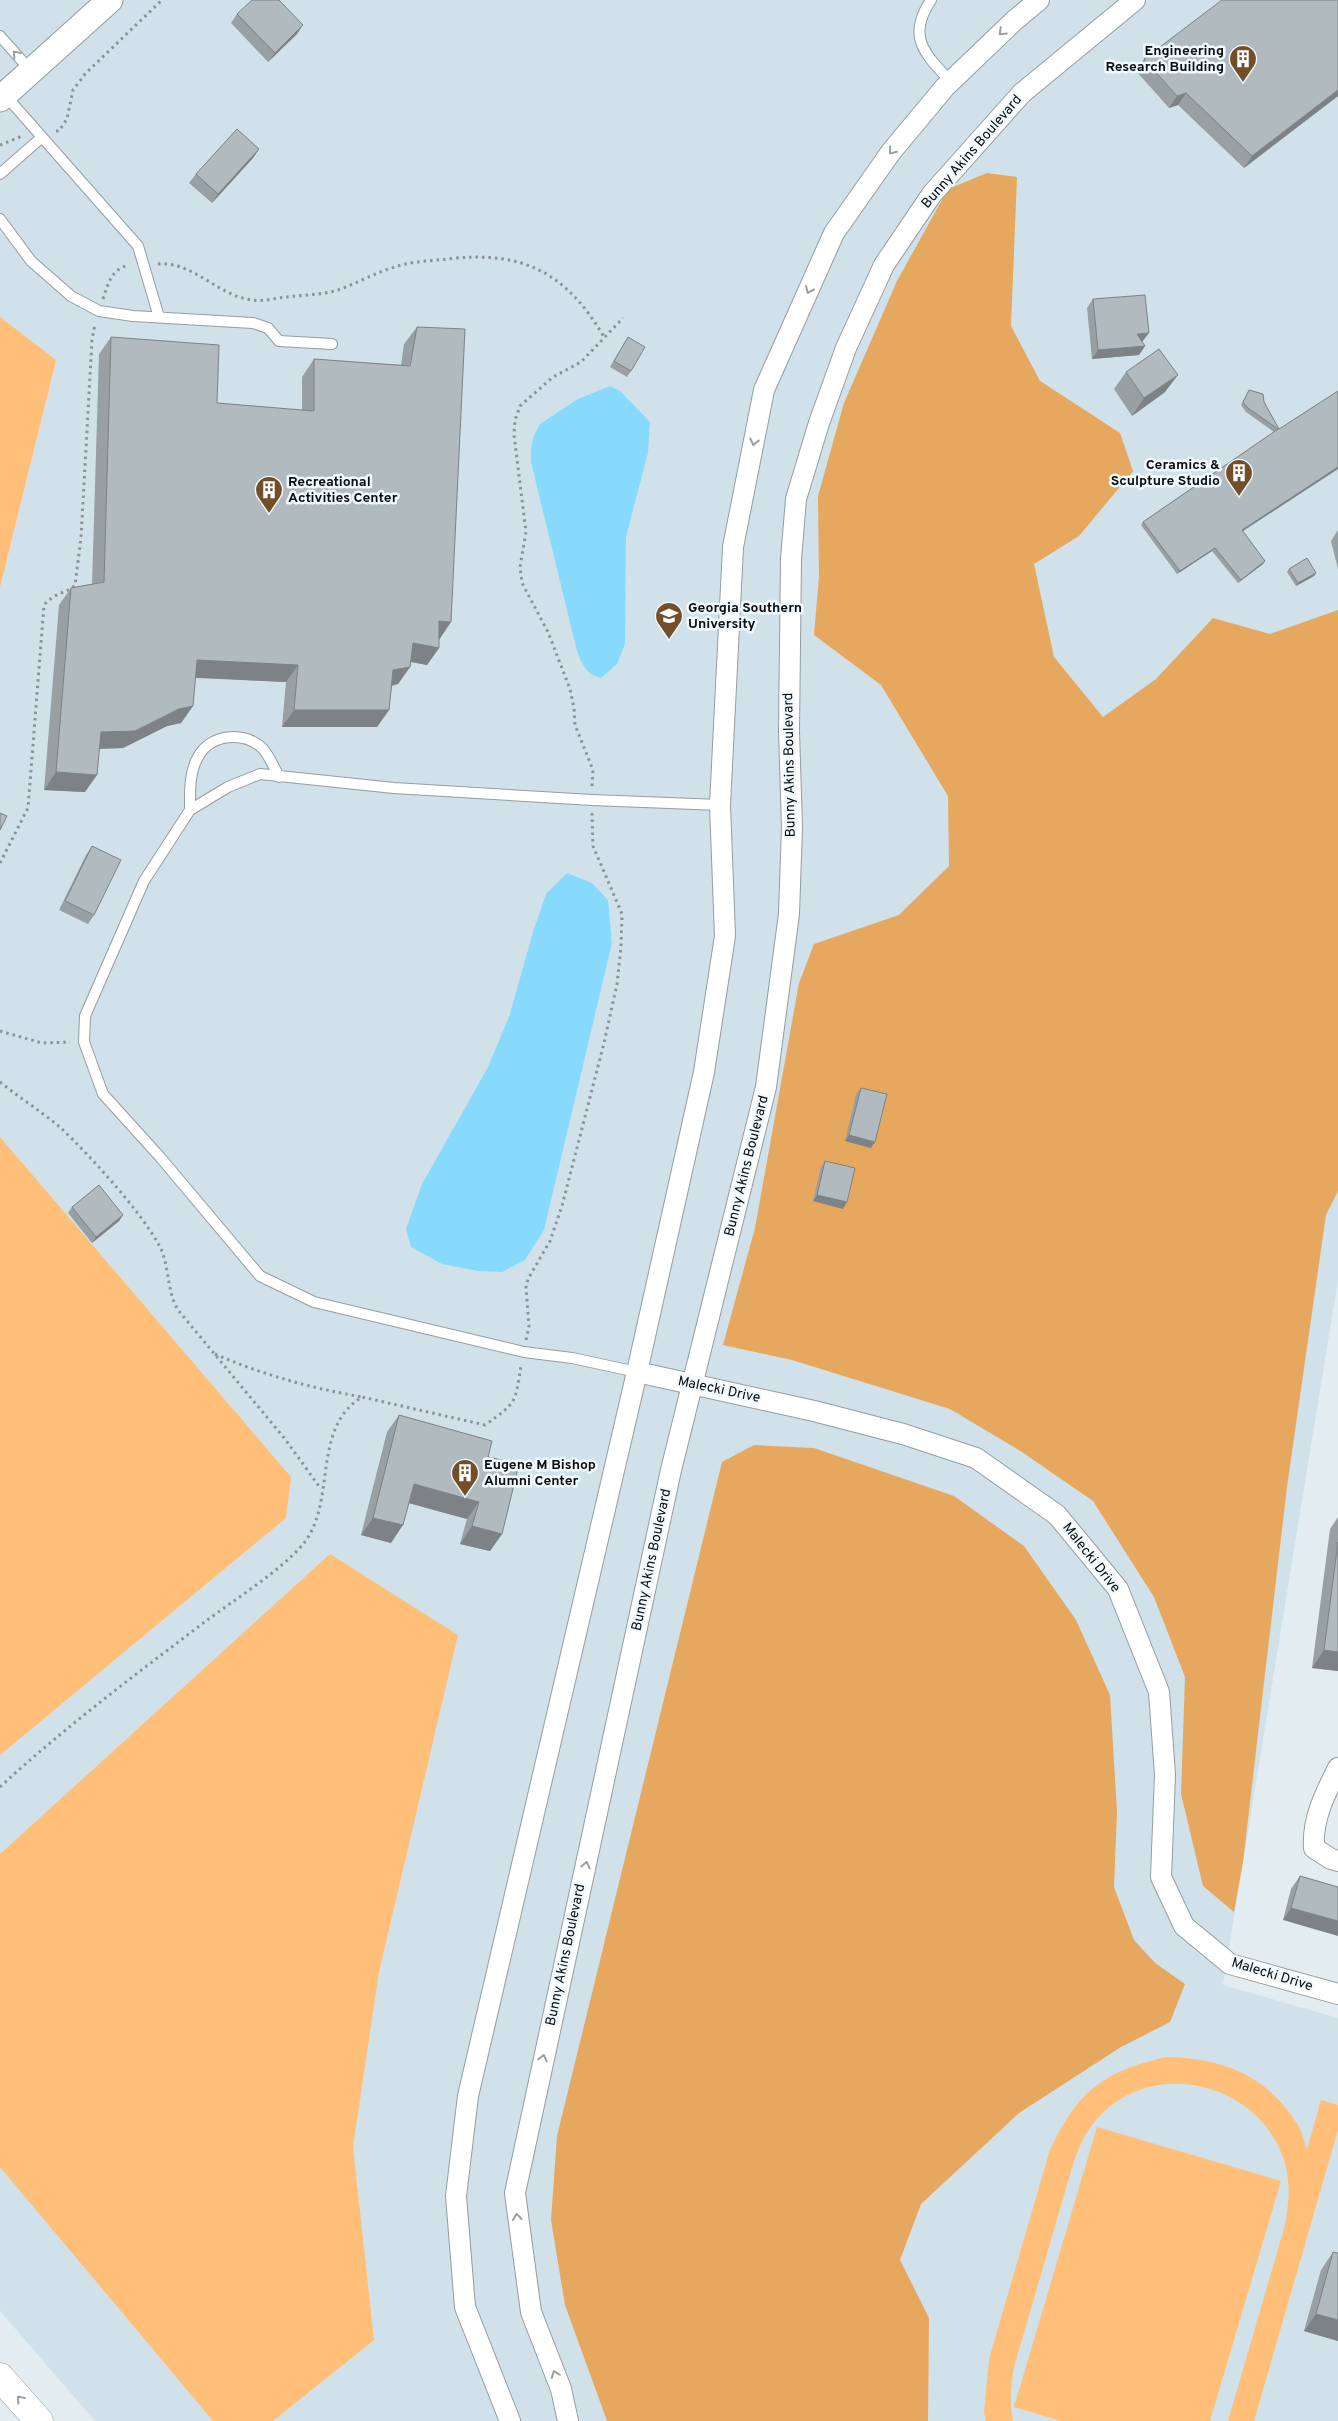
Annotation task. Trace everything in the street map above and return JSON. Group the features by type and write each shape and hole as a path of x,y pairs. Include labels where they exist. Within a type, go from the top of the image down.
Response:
{"highway":[{"path":"0,2377 39,2421"}],"street":[{"path":"510,2421 465,2307 456,2196 468,2096 637,1372 704,1072 725,936 720,805 733,547 764,390 834,233 891,152 951,82 1015,20 1039,0"},
{"name":"Bunny Akins Boulevard","path":"568,2421 561,2389 531,2312 515,2193 671,1470 766,1087 789,914 792,827 788,730 793,529 796,499 819,423 846,348 884,265 932,194 1022,93 1135,0"},
{"path":"2,97 104,2"},
{"name":"Malecki Drive","path":"637,1372 903,1434 976,1458 1057,1515 1118,1588 1159,1692 1165,1776 1161,1876 1184,1926 1230,1964 1338,1994"},
{"path":"1338,1768 1322,1801 1313,1831 1314,1848 1332,1860 1338,1861"}],"lane":[{"path":"931,0 919,22 918,35 922,48 951,82"},
{"path":"0,36 31,71"},
{"path":"2,97 40,136 138,246 159,317"},
{"path":"0,174 40,136"},
{"path":"0,219 31,261 71,296 99,310 159,317 253,322 268,328 279,341 332,344"},
{"path":"190,810 191,781 197,758 207,744 226,737 249,738 263,748 279,777"},
{"path":"637,1372 572,1358 524,1352 314,1302 260,1276 160,1157 103,1094 84,1042 85,1016 144,881 190,810 228,788 260,774 339,784 592,800 720,805"}],"path":[{"path":"0,145 18,136 40,136 59,131 67,119 73,90 85,74 162,0"},
{"path":"0,863 28,808 44,605 56,594 72,588 75,584 81,538 92,340 99,310 110,278 117,269 127,266 166,263 180,266 233,294 252,300 325,293 398,266 423,261 476,256 503,258 533,265 573,293 604,337"},
{"path":"212,1353 255,1372 318,1390 362,1397 484,1425 510,1406 514,1400 529,1326 526,1287 528,1279 550,1241 562,1206 617,984 622,914 593,846 593,770 574,725 574,708 570,689 548,632 522,583 520,567 526,532 514,435 515,420 520,406 553,377 581,362 622,318"},
{"path":"0,1031 42,1043 84,1042"},
{"path":"0,1082 60,1128 99,1168 150,1231 167,1265 172,1299 212,1353 285,1438 322,1489"},
{"path":"0,1787 74,1722 270,1573 302,1545 312,1531 334,1428 352,1404 362,1397"}],"shaded area":[{"name":"Georgia Southern University","path":"0,0 1338,0 1338,1280 1223,1985 1338,2018 1338,2421 95,2421 0,2311"},
{"path":"987,173 1017,177 1011,326 1040,381 1120,433 1133,471 1079,536 1034,564 1054,657 1103,717 1156,679 1213,618 1270,634 1338,610 1338,1191 1326,1215 1287,1487 1243,1862 1234,1912 1203,1886 1181,1794 1185,1677 1154,1597 1093,1501 1022,1452 950,1409 792,1360 723,1345 755,1228 799,983 814,944 899,915 949,866 948,796 881,685 814,635 819,577 818,496 844,403 897,281 948,189"},
{"path":"0,317 56,360 0,587"},
{"path":"0,1137 291,1477 286,1518 0,1755"},
{"path":"754,1445 814,1448 954,1496 1024,1546 1076,1620 1110,1695 1117,1812 1114,1887 1134,1940 1155,1963 1185,1984 1170,2022 1121,2047 1019,2113 921,2204 900,2260 929,2318 928,2421 607,2421 565,2305 551,2220 557,2136 722,1462"},
{"path":"330,1554 458,1635 379,1972 353,2147 374,2340 273,2421 213,2421 0,2167 0,1854"},
{"path":"1166,2057 1187,2058 1225,2066 1258,2082 1287,2109 1300,2130 1307,2149 1321,2100 1338,2105 1338,2130 1254,2421 1228,2421 1285,2225 1288,2209 1288,2176 1284,2160 1271,2133 1251,2111 1226,2095 1199,2086 1170,2084 1142,2089 1115,2102 1093,2124 1084,2137 1074,2161 1014,2367 1011,2394 1013,2421 986,2421 984,2412 989,2359 1049,2153 1059,2132 1081,2100 1093,2088 1124,2070"},
{"path":"1097,2127 1281,2181 1210,2421 1061,2421 1014,2407"}],"water":[{"path":"610,386 620,391 650,422 648,453 626,537 625,644 617,664 601,678 588,671 577,651 531,462 531,448 534,435 540,424 578,399"},
{"path":"567,873 592,883 608,900 612,943 544,1230 525,1260 502,1272 478,1271 442,1264 411,1247 406,1229 422,1184 487,1069 509,1017 533,932 546,894"}],"building":[{"path":"252,0 279,0 303,25 275,53 237,14"},
{"name":"Engineering Research Building","path":"1222,0 1338,0 1338,90 1252,156 1186,93 1177,96 1144,59"},
{"path":"237,129 259,149 218,194 196,174"},
{"path":"1145,295 1149,333 1137,334 1145,346 1098,350 1093,299"},
{"name":"Recreational Activities Center","path":"417,327 465,329 451,622 439,621 439,648 413,643 410,667 393,670 389,710 294,710 298,665 197,660 193,706 179,709 135,731 101,732 97,775 56,772 71,588 104,582 111,337 219,345 217,403 314,411 314,359 410,366"},
{"path":"628,337 645,347 631,371 614,361"},
{"path":"1159,349 1178,375 1144,398 1126,372"},
{"name":"Ceramics & Sculpture Studio","path":"1249,390 1263,394 1264,402 1279,429 1338,391 1338,467 1242,530 1265,561 1241,580 1215,548 1180,571 1143,522 1278,429 1248,408 1243,402"},
{"path":"1307,558 1316,573 1298,583 1289,569"},
{"path":"0,813 7,816 0,830"},
{"path":"92,846 121,860 94,915 65,901"},
{"path":"861,1088 887,1094 875,1142 849,1135"},
{"path":"825,1161 855,1168 847,1202 817,1195"},
{"path":"99,1185 123,1215 96,1237 72,1207"},
{"name":"Eugene M Bishop Alumni Center","path":"399,1415 492,1441 488,1457 519,1464 502,1534 472,1526 479,1502 414,1484 403,1525 373,1518"},
{"path":"1338,1542 1338,1652 1324,1650"},
{"path":"1300,1876 1338,1887 1338,1921 1291,1908"},
{"path":"1333,2252 1338,2253 1338,2320 1316,2314"}],"place":[{"name":"Engineering Research Building","path":"1243,83"},
{"name":"Ceramics & Sculpture Studio","path":"1239,497"},
{"name":"Recreational Activities Center","path":"269,514"},
{"name":"Georgia Southern University","path":"669,640"},
{"name":"Eugene M Bishop Alumni Center","path":"465,1497"}]}
